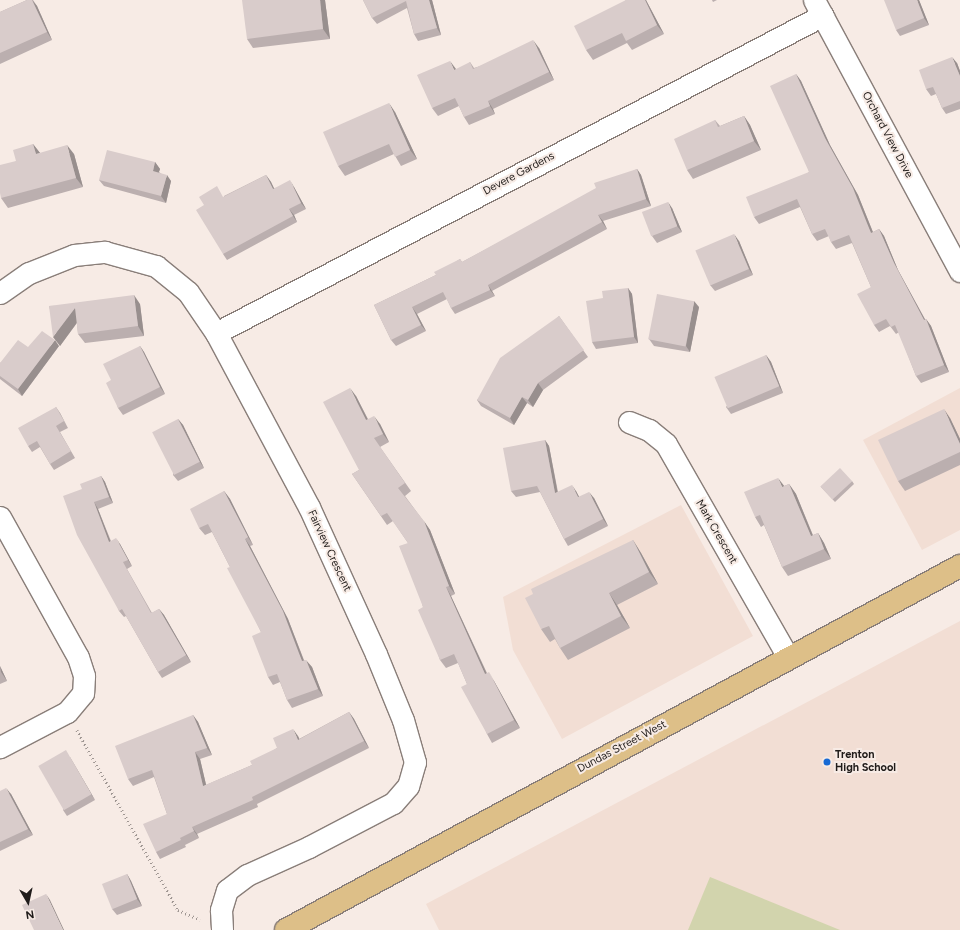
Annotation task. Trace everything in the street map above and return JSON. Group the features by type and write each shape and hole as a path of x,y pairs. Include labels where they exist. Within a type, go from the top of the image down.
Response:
{"main road":[{"name":"Dundas Street West","path":"286,930 960,566"}],"street":[{"name":"Orchard View Drive","path":"818,8 960,271"},
{"name":"Devere Gardens","path":"216,333 818,8"},
{"name":"Fairview Crescent","path":"0,293 29,273 74,255 105,252 156,266 188,292 216,333 312,514 376,654 403,720 415,762 408,786 393,803 309,847 247,875 227,890 214,927"},
{"name":"Mark Crescent","path":"629,422 649,430 666,444 788,658"},
{"path":"0,517 78,656 84,676 83,693 67,712 0,747"}],"path":[{"path":"67,712 178,910 214,927"}],"shaded area":[{"path":"960,388 960,530 922,550 863,440"},
{"path":"681,505 753,636 562,739 513,650 503,597"},
{"name":"Trenton High School","path":"960,621 960,930 439,930 426,904"}],"green space":[{"path":"710,877 840,930 688,930"}],"building":[{"path":"27,0 32,0 47,32 0,53 0,12"},
{"path":"242,0 320,0 323,29 247,39"},
{"path":"363,0 429,0 437,28 414,34 406,1 372,18"},
{"path":"626,0 645,0 657,25 626,41 622,33 586,50 574,26"},
{"path":"884,0 917,0 924,18 896,30"},
{"path":"533,40 549,72 488,101 490,106 464,117 455,98 432,108 417,75 450,61 454,70 470,62 473,69"},
{"path":"952,57 960,76 960,101 942,108 933,87 926,89 919,70"},
{"path":"796,74 825,138 853,188 871,233 879,229 894,263 924,320 926,319 944,365 916,376 895,325 891,327 886,319 874,325 857,294 871,287 849,235 831,242 825,229 812,234 797,199 754,217 746,197 809,172 770,86"},
{"path":"389,103 410,150 395,157 389,144 338,166 323,132"},
{"path":"744,116 754,141 687,170 674,139 715,120 718,127"},
{"path":"33,144 36,154 67,145 76,178 1,198 0,165 16,161 13,150"},
{"path":"107,150 155,162 153,171 167,175 161,196 99,180"},
{"path":"637,169 646,199 598,215 602,222 488,285 490,290 451,308 443,292 412,307 421,325 391,340 374,305 436,275 434,272 460,259 462,262 596,188 594,183"},
{"path":"266,175 273,189 290,180 301,203 289,209 293,216 223,254 196,210 204,205 199,197 217,186 223,197"},
{"path":"668,202 677,226 651,236 642,212"},
{"path":"734,234 749,269 710,285 695,250"},
{"path":"628,288 634,337 592,342 586,301 603,298 602,291"},
{"path":"657,294 694,301 686,346 648,339"},
{"path":"134,295 138,326 78,334 75,308 53,337 49,306"},
{"path":"559,316 584,350 538,383 528,400 522,397 510,418 477,400 500,358"},
{"path":"42,331 55,340 18,389 0,376 0,363 18,340 28,347"},
{"path":"140,346 160,387 118,408 106,383 111,380 103,364"},
{"path":"766,355 779,386 728,408 714,377"},
{"path":"350,388 366,420 374,416 383,434 374,438 405,483 398,488 424,521 449,586 446,587 485,674 489,672 514,720 487,734 461,687 467,684 454,654 440,660 418,610 423,607 399,546 408,543 387,513 381,516 352,474 359,470 323,402"},
{"path":"56,407 64,421 56,426 71,451 50,464 37,441 28,446 18,428"},
{"path":"944,409 960,444 960,452 898,481 878,440"},
{"path":"178,419 200,462 174,475 152,432"},
{"path":"545,440 555,493 572,485 578,497 589,492 603,519 564,539 537,486 511,491 503,448"},
{"path":"840,468 852,481 833,500 820,486"},
{"path":"101,476 109,497 94,502 109,542 116,538 128,560 123,562 151,613 159,609 186,655 158,672 122,609 119,611 77,535 63,496 82,489 80,484"},
{"path":"778,478 782,487 789,484 811,536 818,533 824,549 782,567 760,515 755,517 744,492"},
{"path":"224,491 248,537 245,539 283,611 302,661 306,660 318,689 287,700 277,674 268,677 252,636 261,632 227,568 230,567 208,524 199,528 190,509"},
{"path":"633,540 649,572 609,593 621,616 560,648 549,626 541,629 525,598 533,594 531,589"},
{"path":"349,712 364,741 252,797 253,800 192,827 194,831 180,838 181,840 156,852 143,824 167,814 152,770 128,779 115,746 193,715 207,748 195,752 203,786 252,765 250,761 277,748 273,738 293,729 298,740"},
{"path":"66,750 92,794 64,810 38,766"},
{"path":"6,788 28,829 0,842 0,791"},
{"path":"127,874 137,899 112,909 102,884"},
{"path":"46,894 63,930 34,930 22,905"}],"place":[{"name":"Trenton High School","path":"827,762"}]}
